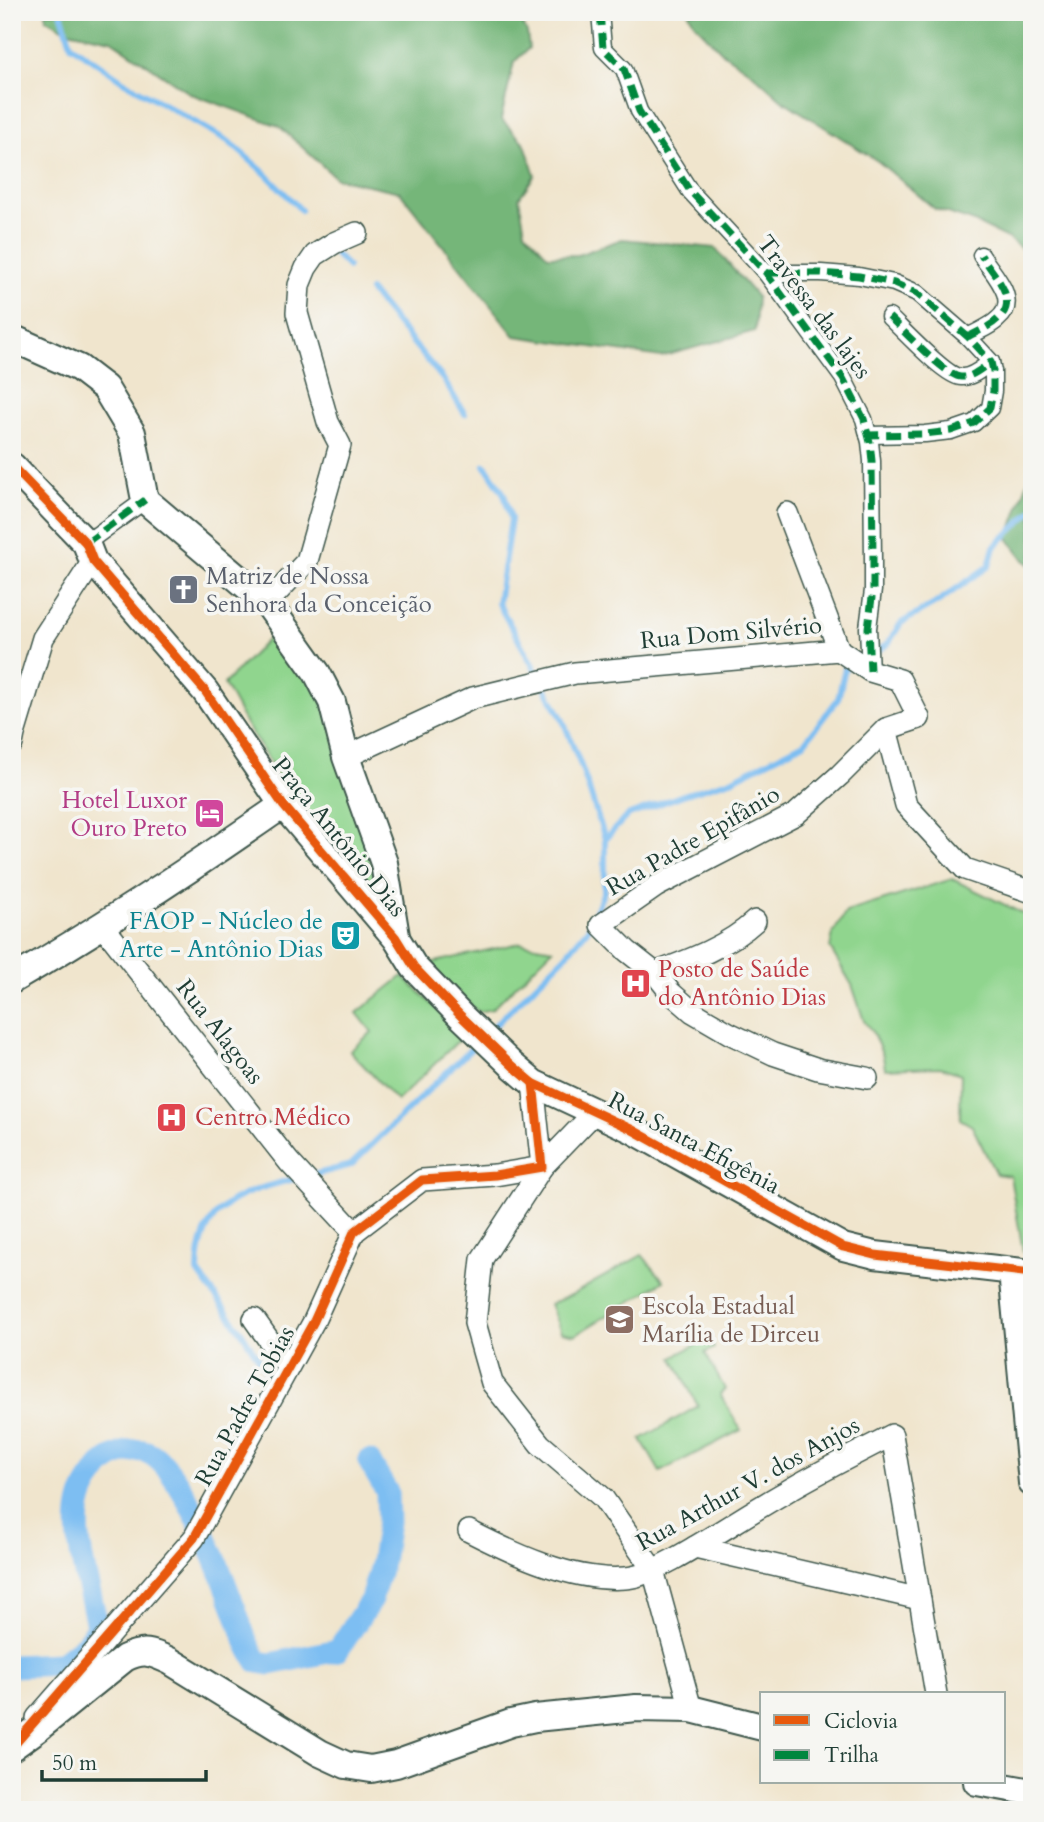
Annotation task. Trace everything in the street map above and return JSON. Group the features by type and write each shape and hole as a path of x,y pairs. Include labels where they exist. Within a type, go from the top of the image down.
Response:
{"street":[{"name":"Travessa das lajes","path":"600,12 603,48 624,69 639,111 690,191 765,272 843,378 864,419 872,461 873,590 868,628 870,671"},
{"path":"267,603 307,561 340,445 328,422 297,313 299,285 315,255 357,233"},
{"path":"968,337 1000,318 1008,303 1006,293 981,255"},
{"path":"765,272 859,276 894,283 917,293 968,337 991,362 993,391 990,408 974,424 951,431 925,434 868,435"},
{"path":"889,317 954,376 968,376 991,362"},
{"path":"12,338 79,368 105,388 132,433 145,499 89,552 43,638 12,744"},
{"name":"Praça Antônio Dias","path":"12,466 89,552 205,691 283,805 396,938"},
{"name":"Praça Antônio Dias","path":"145,499 267,603 317,673 332,702 345,757 383,863 396,938"},
{"path":"787,513 839,650"},
{"name":"Rua Dom Silvério","path":"345,757 472,698 575,673 839,650 870,671 900,680 919,718 886,729"},
{"path":"886,729 906,805 965,869 1032,892"},
{"name":"Rua Padre Epifânio","path":"867,1078 818,1069 773,1054 729,1033 693,1012 670,992 655,973 627,951 601,925 657,886 796,814 886,729"},
{"path":"12,980 196,866 283,805"},
{"path":"655,973 718,946 755,921"},
{"name":"Rua Alagoas","path":"103,926 289,1162 354,1232"},
{"name":"Rua Santa Efigênia","path":"396,938 414,967 461,1016 533,1083 653,1141 843,1247 875,1255 1022,1272"},
{"path":"533,1083 542,1167"},
{"path":"595,1112 542,1167 482,1259 475,1324 492,1383 540,1444 603,1498 653,1570 691,1709"},
{"name":"Rua Padre Tobias","path":"14,1745 194,1538 314,1321 354,1232 422,1180 495,1175 542,1167"},
{"path":"1022,1272 1032,1483"},
{"path":"254,1319 288,1367"},
{"name":"Rua Arthur V. dos Anjos","path":"469,1531 540,1563 589,1576 627,1578 653,1570 786,1491 892,1435 920,1599"},
{"path":"695,1547 920,1599 936,1692"},
{"path":"14,1745 125,1658 138,1652 152,1653 170,1661 320,1753 346,1765 371,1769 396,1764 511,1723 535,1718 636,1708 691,1709 760,1726"},
{"path":"988,1784 1032,1792"}],"green space":[{"path":"46,12 518,12 527,33 529,48 514,62 501,119 525,144 535,175 519,198 525,231 548,256 578,255 622,239 715,248 757,297 755,331 661,357 515,336 400,192 336,178 279,126 191,94 111,40 68,31 46,18"},
{"path":"688,12 1032,12 1032,257 1009,239 972,221 935,209 879,162 782,100 751,72 724,54 694,23"},
{"path":"1032,459 1032,566 1008,538 1029,478"},
{"path":"276,631 309,668 342,747 380,899 370,896 293,798 224,684"},
{"path":"952,879 1032,918 1032,1253 1023,1251 1010,1176 996,1174 972,1126 960,1119 961,1074 940,1067 885,1069 883,1056 873,1033 864,1021 852,985 830,948 833,933 846,912"},
{"path":"520,943 553,949 492,1009 478,1012 426,964"},
{"path":"403,976 464,1035 397,1101 350,1051 372,1032 357,1013"},
{"path":"642,1255 664,1281 575,1335 561,1332 550,1304"},
{"path":"710,1338 714,1348 705,1353 725,1389 720,1394 741,1430 660,1472 641,1439 698,1406 673,1358"}],"waterway":[{"path":"61,12 71,45 123,81 228,141 266,174 301,210"},
{"path":"335,254 348,267"},
{"path":"370,291 443,379 465,414"},
{"path":"485,465 504,494 511,519 498,603 562,718 605,839 604,891 590,926 566,955 488,1032"},
{"path":"871,655 888,644 901,623 936,603 989,566 994,547 1032,511"},
{"path":"605,839 627,816 731,780 804,743 838,699 845,668 852,664"},
{"path":"309,1176 351,1165 478,1042"},
{"path":"270,1377 198,1272 200,1249 215,1216 227,1205 259,1189 298,1178"},
{"path":"12,1666 61,1664 86,1644 97,1627 80,1550 79,1511 84,1493 102,1465 118,1455 136,1450 147,1452 160,1461 187,1498 210,1547 247,1642 258,1662 270,1664 338,1650 371,1600 382,1562 388,1522 387,1492 369,1461"}],"marked path":[{"path":"600,12 603,48 624,69 639,111 690,191 766,273 843,378 864,419 872,461 873,590 868,628 870,671"},
{"path":"968,337 995,322 1007,304 1002,287 981,255"},
{"path":"766,273 821,273 859,276 894,283 917,293 968,337 991,362 993,391 990,408 974,423 951,431 925,434 868,435"},
{"path":"889,317 935,361 954,375 969,376 991,362"},
{"path":"86,543 145,500"}],"cycle path":[{"path":"12,466 86,543 93,561 205,691 283,805 396,938 414,967 461,1016 533,1083 631,1129 843,1247 875,1255 1032,1273"},
{"path":"15,1744 194,1538 314,1321 354,1232 422,1180 495,1175 542,1167 533,1083"}],"place":[{"name":"Matriz de Nossa Senhora da Conceição","path":"183,590"},
{"name":"Hotel Luxor Ouro Preto","path":"210,814"},
{"name":"FAOP - Núcleo de Arte - Antônio Dias","path":"346,935"},
{"name":"Posto de Saúde do Antônio Dias","path":"635,983"},
{"name":"Centro Médico","path":"172,1117"},
{"name":"Escola Estadual Marília de Dirceu","path":"619,1320"}]}
